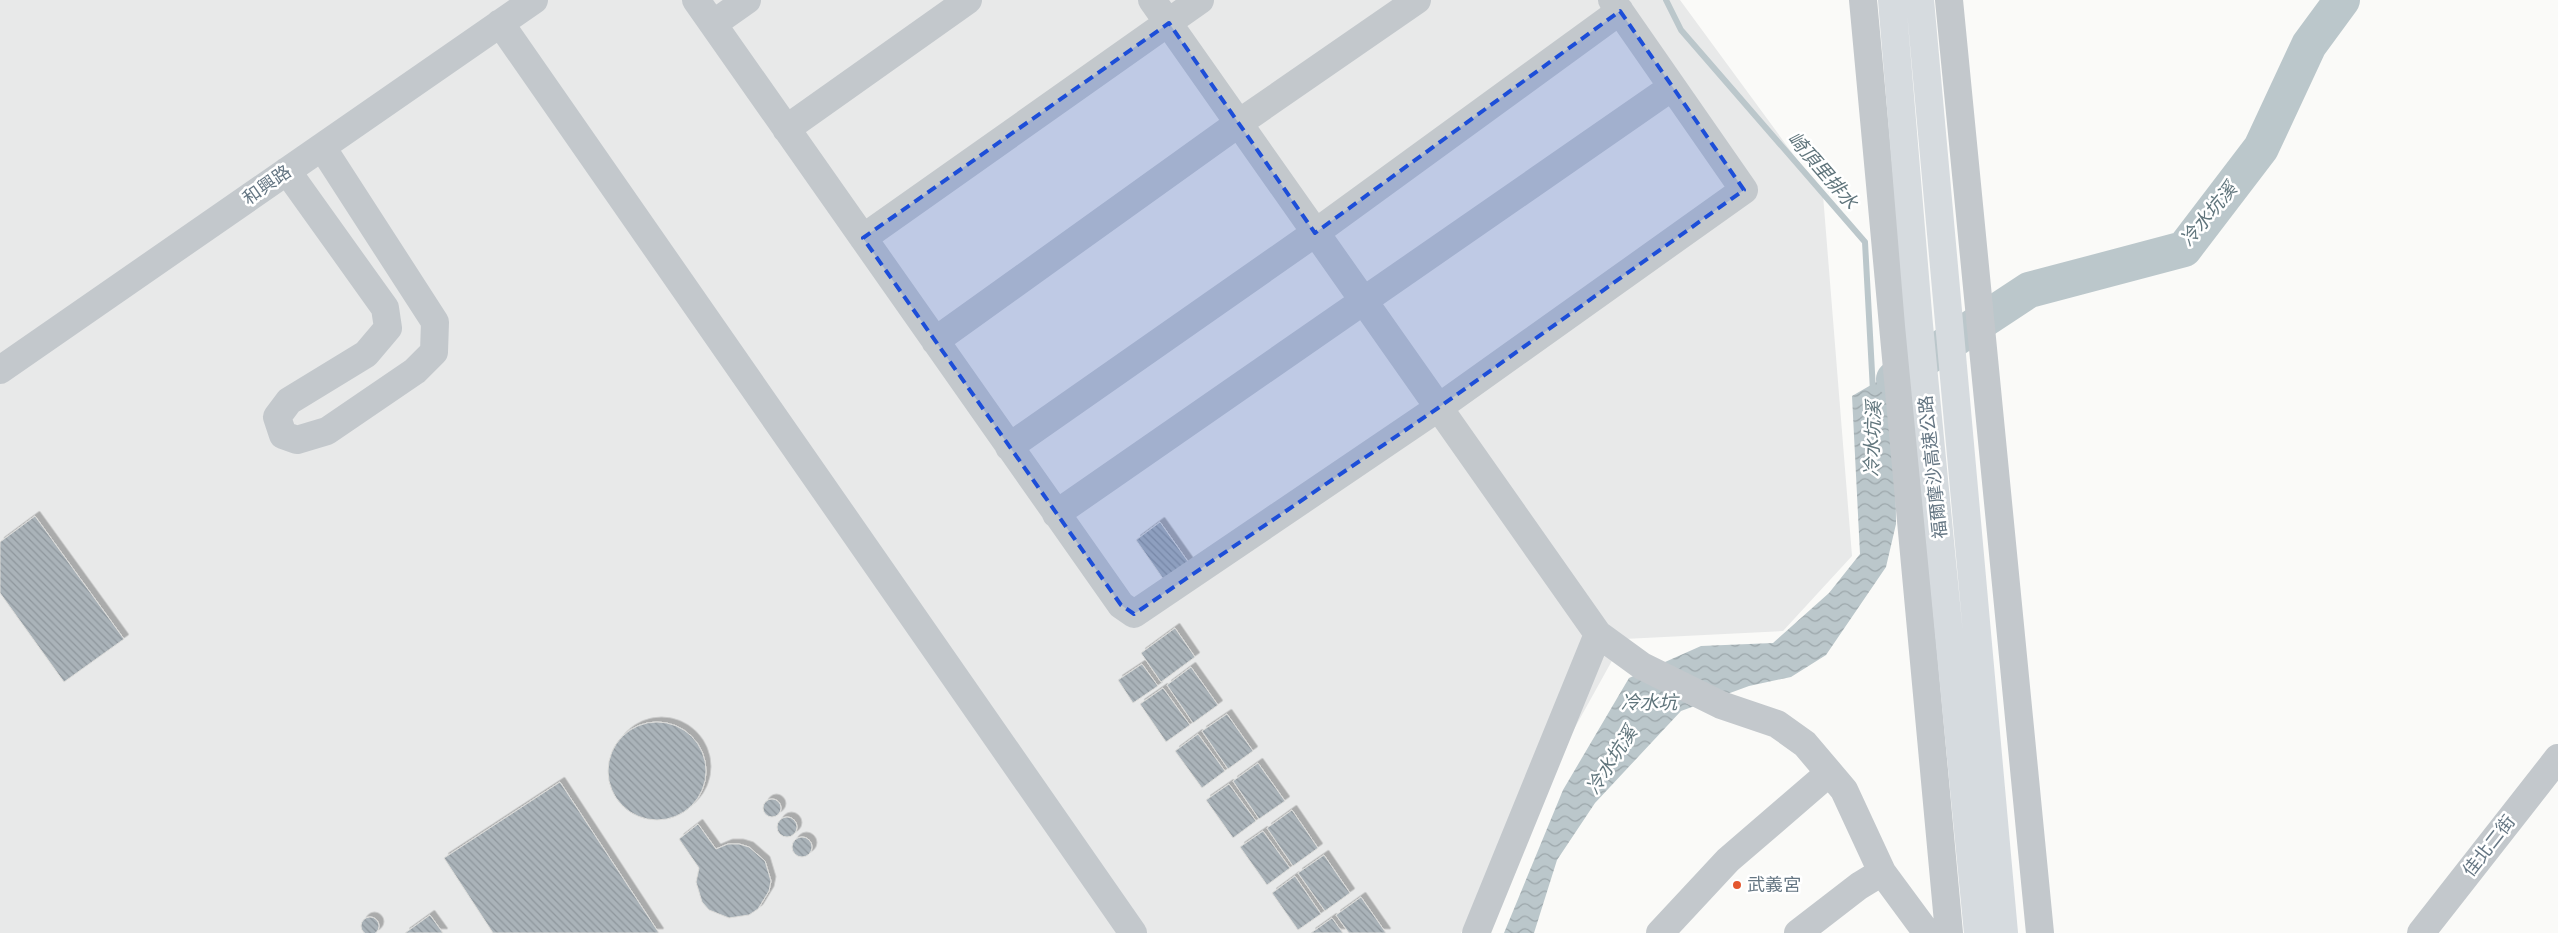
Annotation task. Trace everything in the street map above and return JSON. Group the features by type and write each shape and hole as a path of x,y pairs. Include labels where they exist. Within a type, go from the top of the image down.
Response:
{"highway":[{"name":"福爾摩沙高速公路","path":"1892,0 1920,334 1978,933"},
{"name":"福爾摩沙高速公路","path":"1920,0 2004,933"}],"street":[{"name":"和興路","path":"0,370 534,0"},
{"path":"696,0 1009,448 1056,514 1121,605 1134,614 1438,408 1744,190 1616,5 1315,233 1009,448"},
{"path":"713,24 747,0"},
{"path":"786,129 968,0"},
{"path":"1152,0 1598,634 1642,666 1721,705 1777,724 1805,744 1844,790 1882,872 1927,933"},
{"path":"862,238 1200,0"},
{"path":"935,341 1239,123 1417,0"},
{"path":"1863,0 1949,933"},
{"path":"1865,28 1949,7 2040,933"},
{"path":"500,24 1133,933"},
{"path":"1056,514 1364,302 1672,86"},
{"path":"287,171 385,308 388,328 366,354 289,401 276,417 283,435 297,440 327,431 415,371 434,352 435,322 322,146"},
{"path":"1905,453 1992,439"},
{"path":"1476,933 1598,634"},
{"name":"佳北二街","path":"2420,933 2558,758"},
{"path":"1660,933 1728,860 1829,773"},
{"path":"1798,933 1859,886 1882,872"},
{"path":"1946,894 2035,882"}],"highlighted area":[{"path":"1620,11 1744,190 1438,408 1134,614 1121,605 863,238 1169,23 1315,233"}],"shaded area":[{"path":"0,0 1680,0 1823,195 1852,556 1783,631 1624,639 1461,933 0,933"}],"water":[{"name":"冷水坑","path":"1890,374 1895,400 1896,524 1886,567 1826,655 1791,677 1749,686 1681,711 1595,803 1557,860 1534,933 1504,933 1563,790 1629,678 1701,646 1773,643 1829,593 1860,554 1852,396"}],"building":[{"path":"35,516 124,639 64,682 0,593 0,542"},
{"path":"1160,522 1189,563 1164,580 1136,540"},
{"path":"1175,628 1195,657 1161,682 1141,653"},
{"path":"1142,664 1158,686 1133,703 1118,680"},
{"path":"1191,667 1218,705 1193,723 1167,685"},
{"path":"1163,688 1190,725 1166,742 1140,704"},
{"path":"1227,714 1253,751 1228,769 1202,731"},
{"path":"657,722 676,726 691,737 702,752 706,771 702,790 691,805 676,816 657,820 638,816 623,805 612,790 608,771 612,752 623,737 638,726"},
{"path":"1198,734 1225,771 1202,788 1175,751"},
{"path":"1258,763 1285,801 1259,819 1233,781"},
{"path":"560,782 659,933 493,933 444,858"},
{"path":"1229,784 1256,821 1233,838 1206,800"},
{"path":"772,799 778,802 781,808 778,814 772,817 766,814 763,808 766,802"},
{"path":"1292,810 1318,848 1293,866 1267,828"},
{"path":"787,817 794,820 797,827 794,834 787,837 780,834 777,827 780,820"},
{"path":"698,824 716,849 728,844 739,844 749,847 765,861 771,881 769,891 758,909 749,915 729,918 709,910 702,902 696,882 699,868 679,839"},
{"path":"1263,831 1290,868 1267,885 1240,847"},
{"path":"802,837 809,840 812,847 809,854 802,857 795,854 792,847 795,840"},
{"path":"1324,855 1350,893 1325,911 1298,873"},
{"path":"1295,876 1321,914 1298,930 1272,893"},
{"path":"1361,897 1386,933 1349,933 1336,915"},
{"path":"430,915 443,933 405,933"},
{"path":"370,917 376,920 379,926 376,932 370,935 364,932 361,926 364,920"},
{"path":"1332,918 1343,933 1311,933"}],"waterway":[{"name":"崎頂里排水","path":"1666,0 1681,30 1865,242 1873,391"},
{"name":"冷水坑溪","path":"1894,379 2029,290 2184,249 2261,148 2309,45 2342,0"}],"place":[{"name":"武義宮","path":"1737,885"}]}
